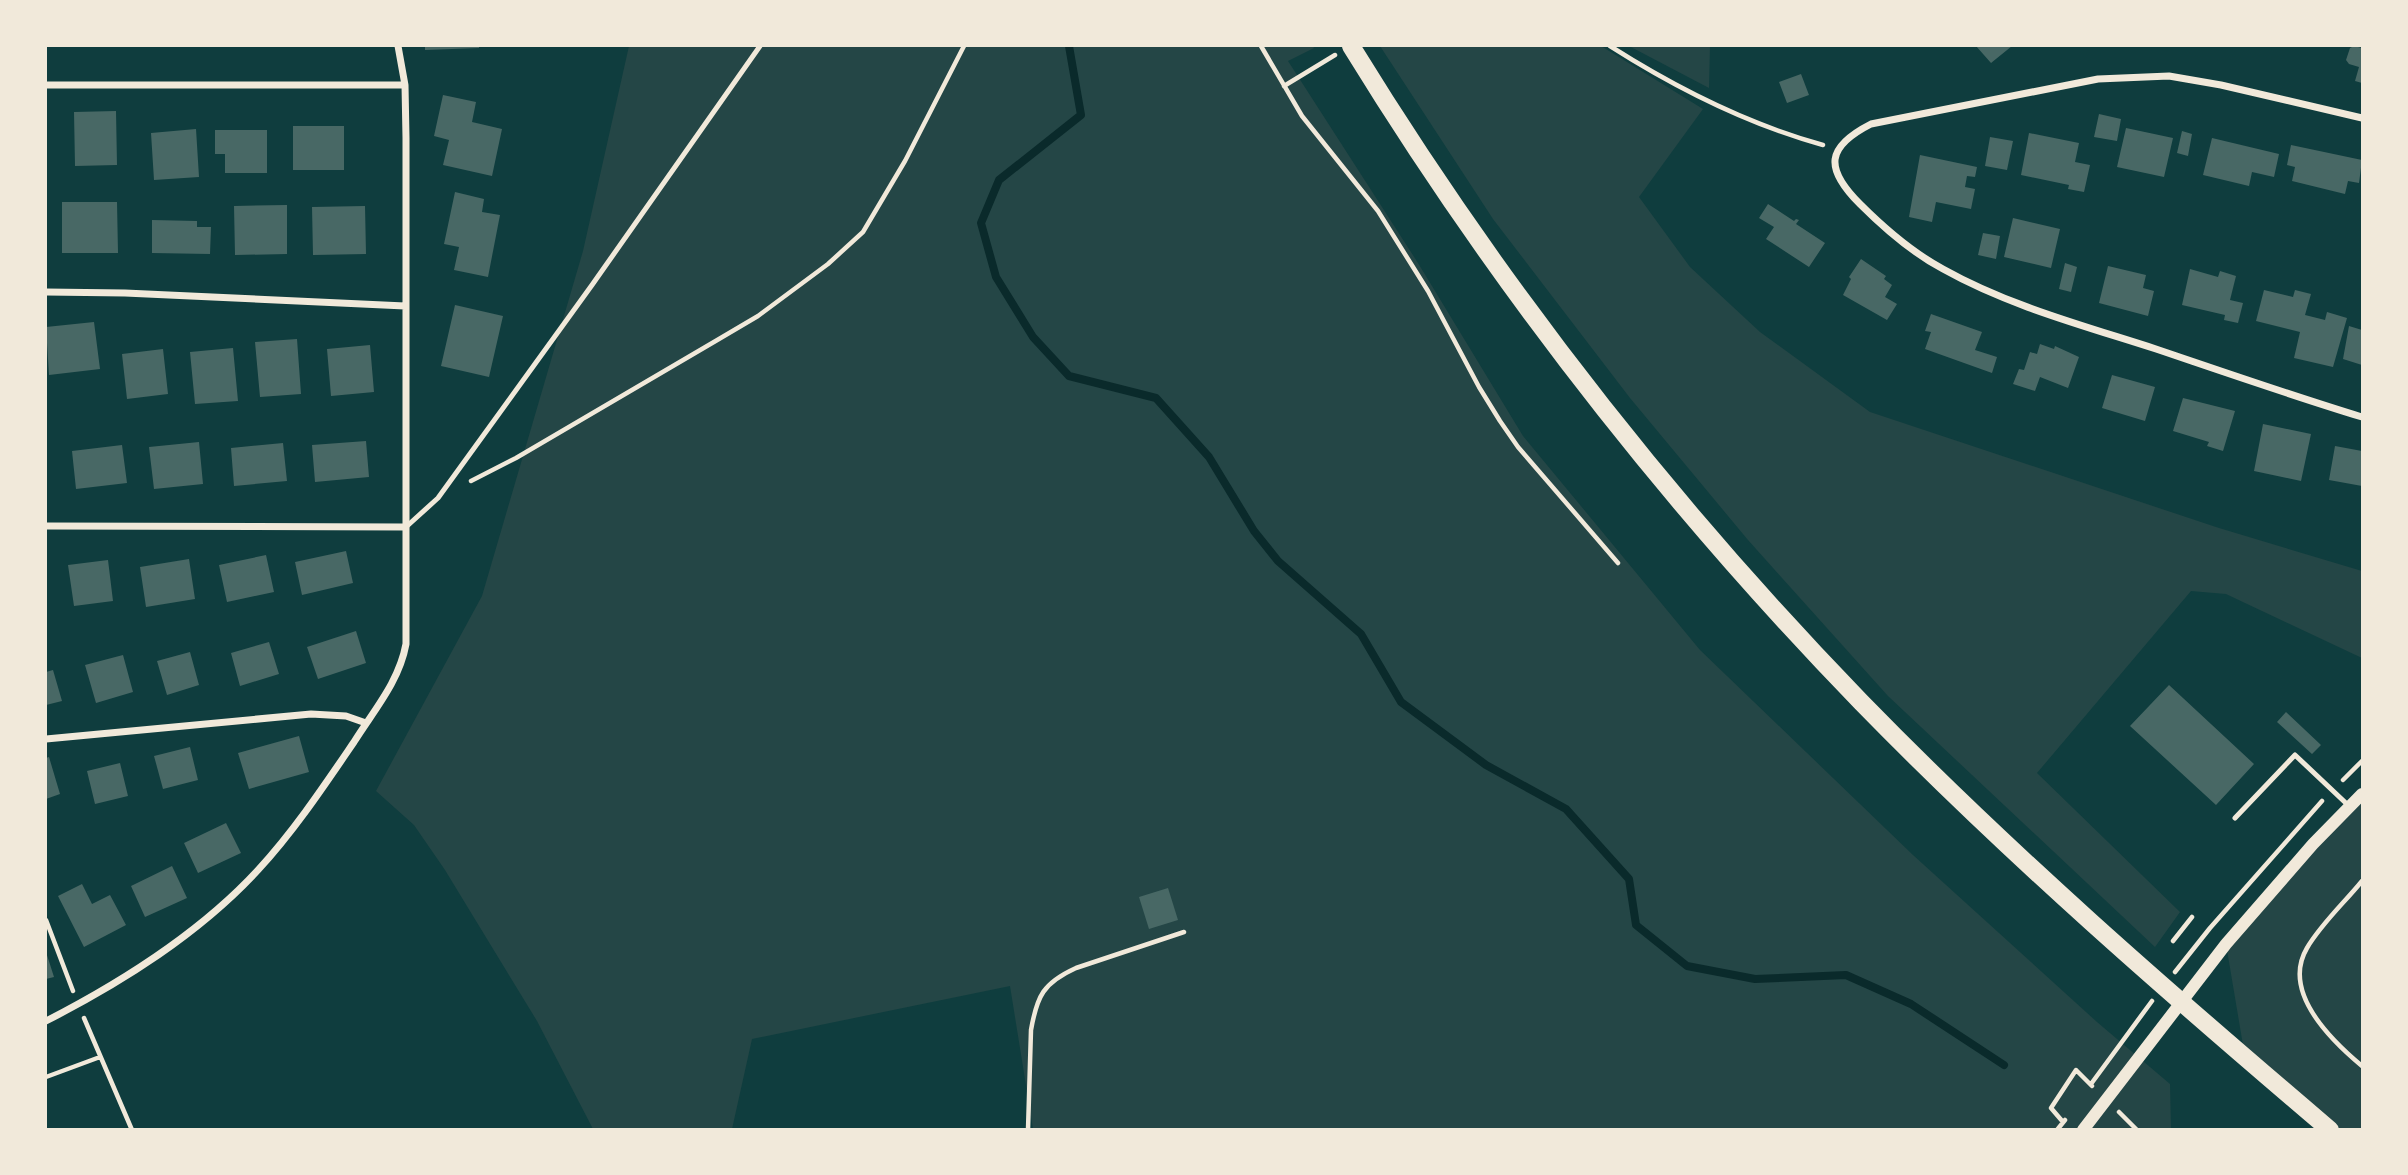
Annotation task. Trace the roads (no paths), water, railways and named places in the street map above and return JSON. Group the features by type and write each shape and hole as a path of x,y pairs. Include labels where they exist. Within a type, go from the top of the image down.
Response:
{"main road":[{"path":"1346,49 1525,306 1674,495 1758,592 1860,701 1988,827 2144,969 2330,1129"}],"street":[{"path":"46,1021 152,959 205,919 248,880 316,798 391,685 403,657 405,85 398,46"},
{"path":"2362,118 2221,85 2169,76 2098,79 1871,124 1852,134 1838,149 1835,160 1835,171 1849,193 1891,232 1941,268 2009,299 2066,320 2362,416"},
{"path":"46,85 405,85"},
{"path":"46,292 405,306"},
{"path":"46,526 405,527"},
{"path":"46,739 312,715 346,716 366,723"},
{"path":"2083,1129 2226,944 2362,794"}],"lane":[{"path":"405,527 438,498 760,46"},
{"path":"2235,818 2295,755 2349,806"}],"waterway":[{"path":"1069,46 1081,115 999,180 981,223 996,277 1033,337 1069,376 1156,398 1209,457 1254,531 1278,561 1361,634 1401,702 1486,765 1566,809 1629,879 1636,925 1687,966 1755,979 1846,975 1911,1004 2004,1065"}]}
